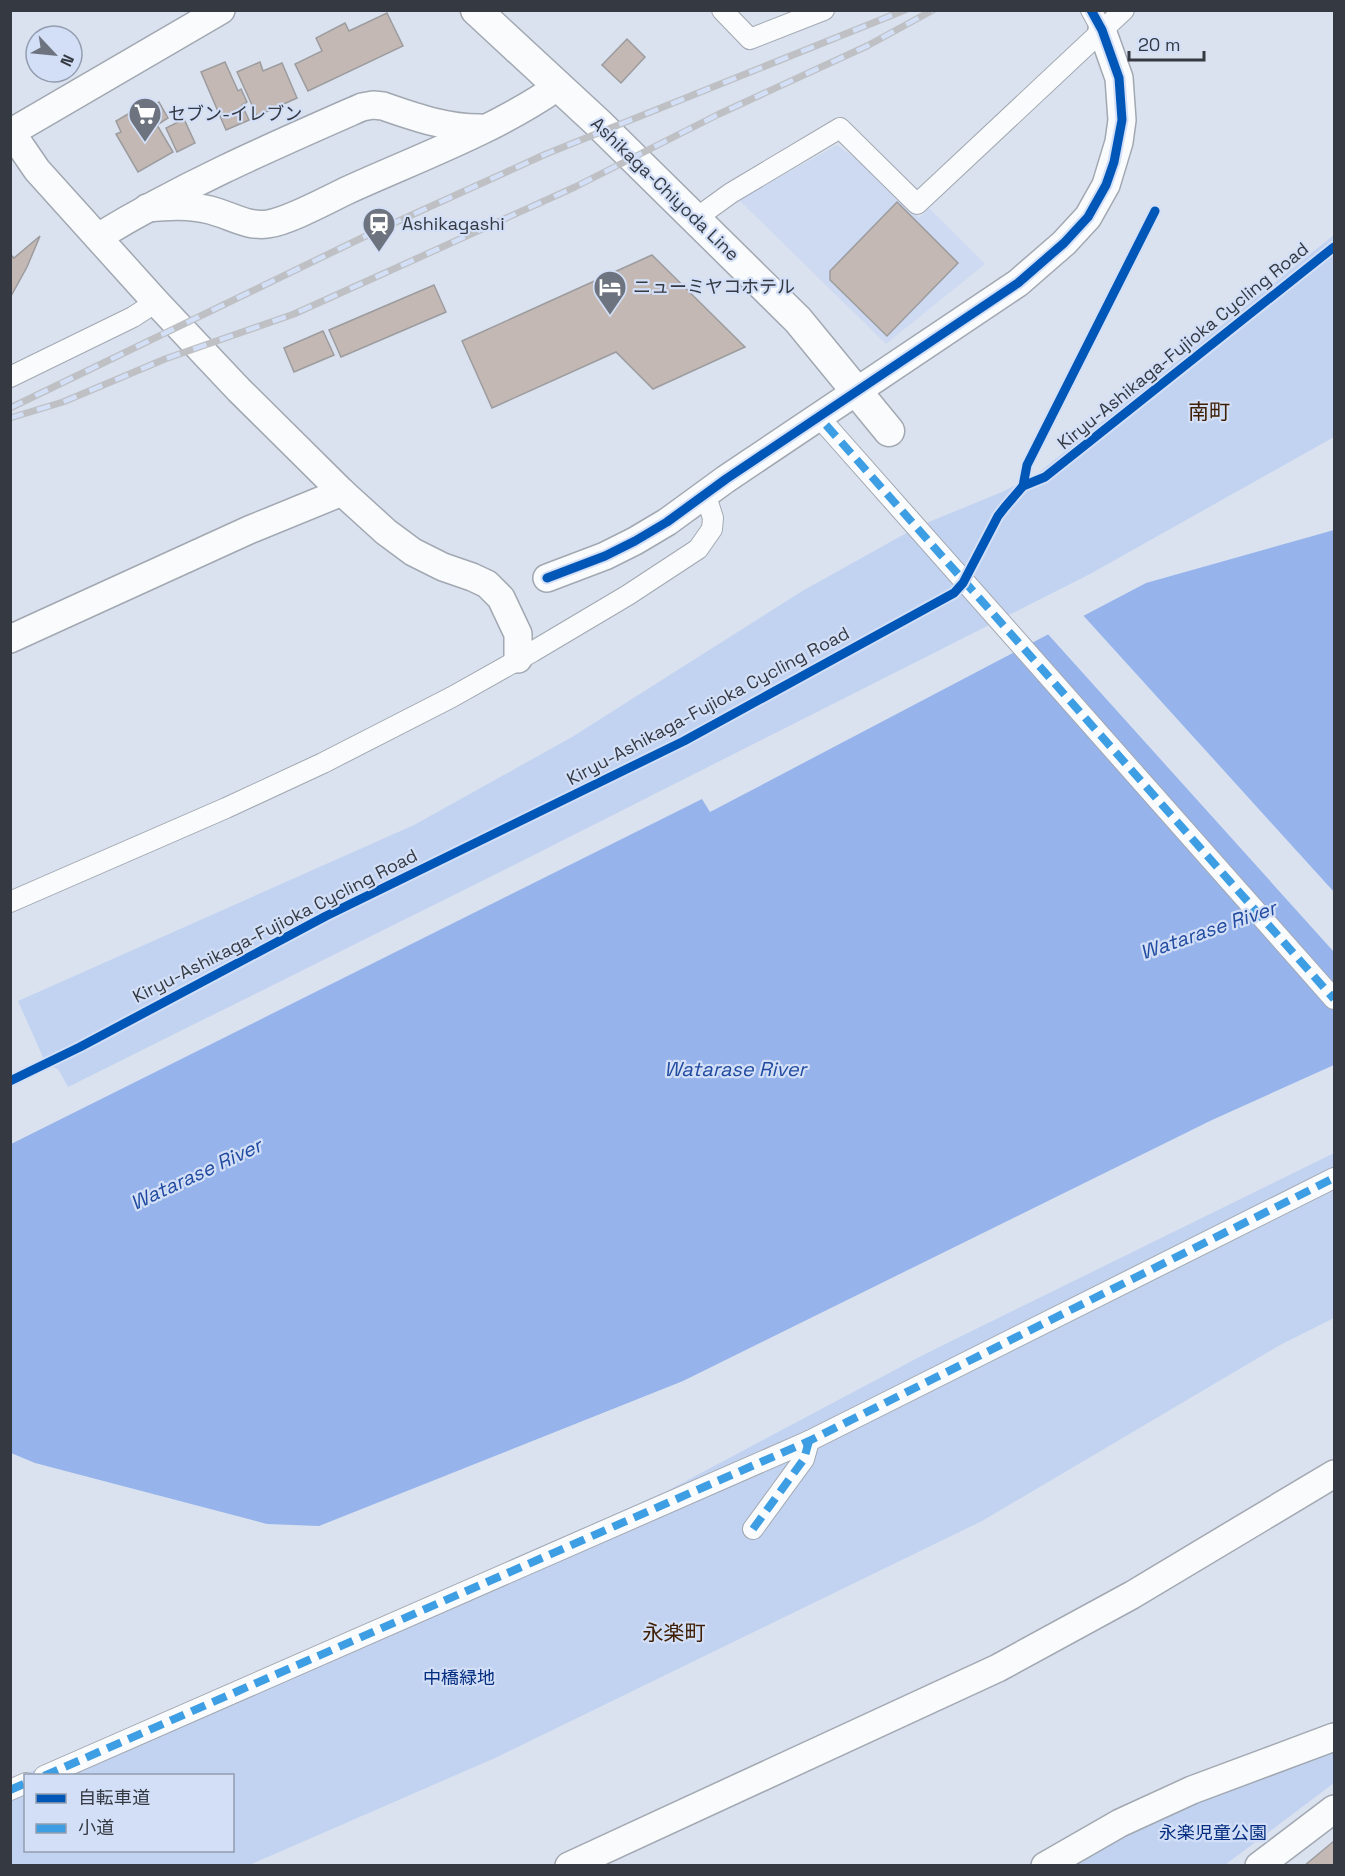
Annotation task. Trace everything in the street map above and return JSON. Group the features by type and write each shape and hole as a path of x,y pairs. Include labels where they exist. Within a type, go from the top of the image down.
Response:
{"main road":[{"name":"Ashikaga-Chiyoda Line","path":"476,10 597,122 798,320 889,431"}],"street":[{"path":"722,10 750,39 824,10"},
{"path":"695,219 731,193 840,128 918,204 1097,20 1124,10"},
{"path":"212,12 11,132 37,170 156,302 239,390 342,492 386,532 413,552 443,567 487,584 501,598 518,634 518,659"},
{"path":"547,578 586,564 635,541 667,522 1018,283 1064,243 1088,217 1109,177 1119,142 1122,120 1119,78 1097,20"},
{"path":"147,208 193,206 256,225 269,224 485,128 533,103 557,87"},
{"path":"98,237 147,208 225,168 362,107 383,106 442,125 485,128"},
{"path":"10,377 133,318 156,302"},
{"path":"826,425 1335,999"},
{"path":"10,639 249,530 342,492"},
{"path":"10,902 323,763 452,697 628,595 698,549 712,529 713,518 705,494"},
{"path":"49,1774 809,1442 1335,1178"},
{"path":"753,1529 804,1459 809,1442"},
{"path":"569,1866 998,1668 1132,1595 1335,1474"},
{"path":"1045,1866 1120,1822 1335,1737"},
{"path":"1259,1866 1335,1809"}],"shaded area":[{"path":"837,145 859,161 919,218 929,208 985,264 886,344 739,200"}],"green space":[{"path":"1334,235 1334,437 1090,574 68,1087 58,1069 46,1064 18,1001 414,825 572,737 804,590 919,526 1002,492 1037,474"},
{"name":"中橋緑地","path":"1334,1153 1334,1318 1280,1345 982,1521 495,1758 247,1866 11,1865 10,1781 24,1775 24,1852 234,1852 234,1774 26,1774 669,1490 923,1355"},
{"name":"永楽児童公園","path":"1334,1752 1334,1783 1225,1865 1070,1866 1138,1825"}],"water":[{"name":"Watarase River","path":"1334,530 1334,1065 1212,1120 683,1381 319,1526 267,1524 35,1463 11,1453 11,1144 702,799 710,812 1146,583"}],"pier":[{"path":"1081,613 1334,892 1334,952 1046,632"}],"building":[{"path":"387,13 403,46 308,91 295,64 322,51 316,38 345,23 349,31"},
{"path":"627,39 645,57 621,83 602,65"},
{"path":"225,62 238,91 241,89 247,102 242,105 249,120 226,130 201,72"},
{"path":"260,62 263,71 282,63 297,98 257,116 237,72"},
{"name":"セブン-イレブン","path":"159,102 168,118 157,125 173,152 138,172 116,134 121,132 116,121 145,104 148,108"},
{"path":"184,119 195,143 177,152 166,128"},
{"path":"897,202 958,263 887,336 830,280 830,271"},
{"path":"40,236 27,267 10,298 10,254 14,258"},
{"path":"652,255 745,347 653,389 616,352 492,408 462,341"},
{"path":"434,285 446,312 341,357 329,330"},
{"path":"323,331 334,355 294,372 284,348"},
{"path":"1334,1841 1334,1866 1304,1866"}],"railway":[{"path":"10,408 372,233 546,154 905,10"},
{"path":"10,418 63,402 165,359 294,314 575,187 719,114 867,46 933,10"}],"marked path":[{"path":"826,425 1334,999"},
{"path":"49,1774 809,1441 1334,1178"},
{"path":"753,1529 804,1459 809,1441"},
{"path":"10,1790 24,1784"}],"cycle path":[{"path":"547,578 605,556 667,522 726,479 1018,283 1064,243 1088,217 1106,185 1114,162 1122,120 1119,78 1102,30 1091,10"},
{"name":"Kiryu-Ashikaga-Fujioka Cycling Road","path":"1023,486 1027,465 1155,211"},
{"name":"Kiryu-Ashikaga-Fujioka Cycling Road","path":"10,1081 80,1047 326,916 684,741 954,593 963,583 998,516 1023,486 1045,477 1334,247"}],"place":[{"name":"セブン-イレブン","path":"145,143"},
{"name":"Ashikagashi","path":"379,253"},
{"name":"ニューミヤコホテル","path":"610,316"}],"district":[{"name":"南町","path":"1209,412"},
{"name":"永楽町","path":"674,1633"}]}
